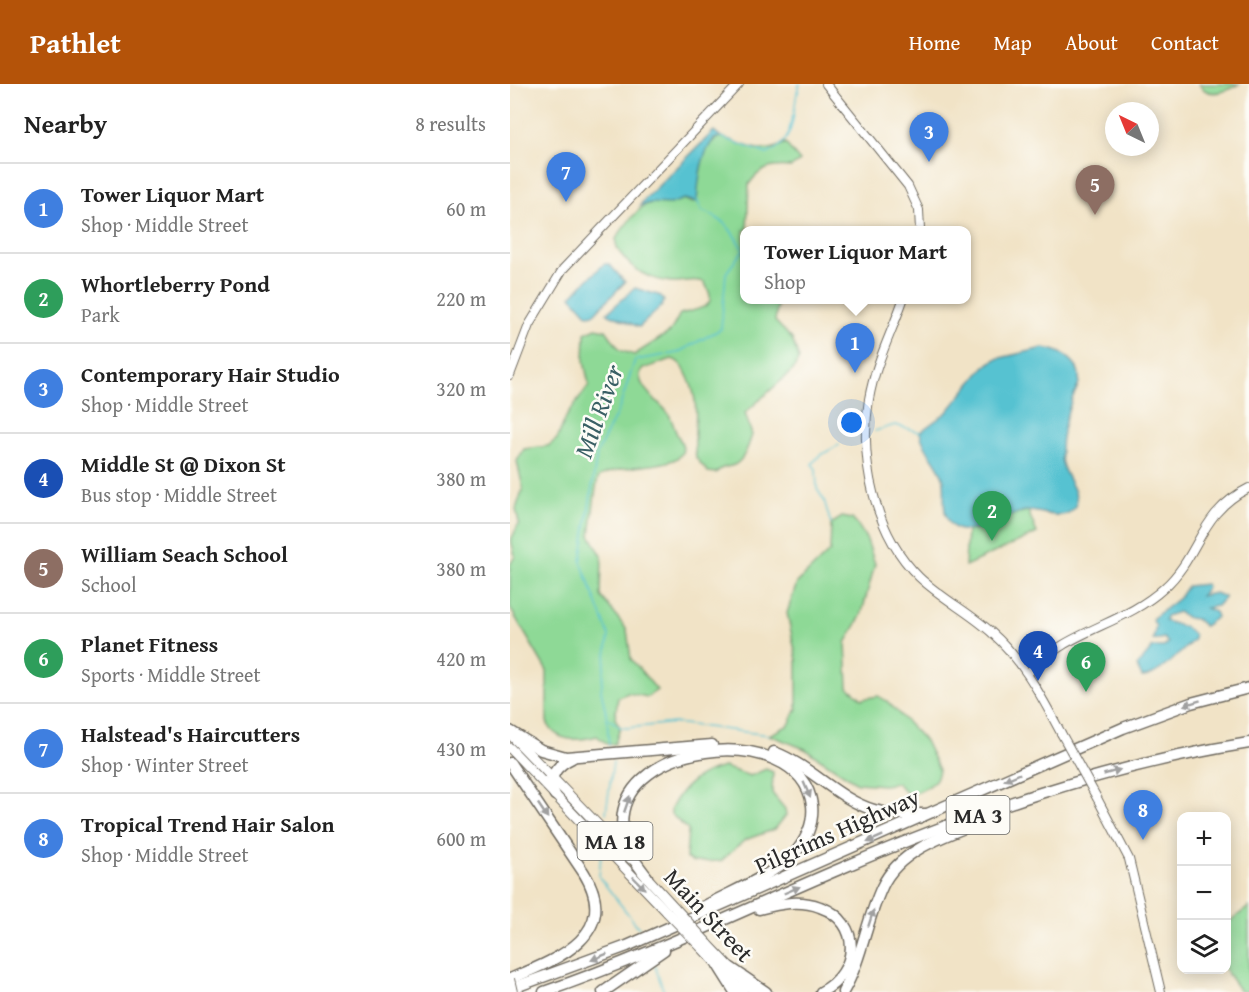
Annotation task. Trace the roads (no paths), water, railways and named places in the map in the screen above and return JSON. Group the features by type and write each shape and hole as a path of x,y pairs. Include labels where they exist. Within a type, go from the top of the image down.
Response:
{"highway":[{"name":"Pilgrims Highway","path":"511,990 627,946 1142,720 1202,700 1249,688"},
{"path":"510,733 553,755 581,756 712,745 748,746 774,752 796,762 866,807 889,813 928,814"},
{"name":"Pilgrims Highway","path":"544,992 680,938 909,841 1074,783 1153,761 1249,743"},
{"path":"627,946 774,868 792,855 803,843 812,820 811,802 803,782 792,769 777,760 736,751 691,755 652,771 632,792 623,823 626,844 646,877"},
{"path":"555,795 552,776 565,762 581,756"},
{"path":"510,763 585,873 596,903 591,926 576,945 554,960 510,979"},
{"path":"843,992 855,969 881,889 898,864 944,838 1074,783"},
{"path":"719,921 790,903 811,904 832,913 849,933 852,955 843,975 821,992"},
{"path":"603,992 680,938"},
{"path":"718,965 735,992"},
{"path":"731,968 766,992"}],"main road":[{"path":"510,375 532,317 562,269 739,84"},
{"path":"826,84 908,186 919,210 920,226"},
{"path":"902,304 874,379 867,414 869,468 880,513 892,540 913,570 991,632 1028,673 1097,798 1131,866 1161,992"},
{"path":"1028,673 1068,640 1159,593 1179,572 1212,516 1238,493 1249,488"},
{"name":"Main Street","path":"510,733 646,877 671,910"},
{"name":"Main Street","path":"510,748 754,992"},
{"name":"Main Street","path":"705,945 718,965 743,992"},
{"path":"510,979 511,990"}],"water":[{"path":"714,131 721,137 714,139 705,154 697,202 684,199 670,204 650,203 640,206 643,201"},
{"path":"604,264 609,264 625,282 594,314 588,315 571,296"},
{"path":"635,288 661,296 664,301 662,306 639,327 607,313"},
{"path":"1043,348 1063,354 1077,368 1079,375 1065,421 1061,451 1062,465 1073,488 1077,500 1076,506 1071,511 1059,515 1025,511 972,530 953,527 945,513 943,477 924,444 920,432 947,412 985,366 996,359"},
{"path":"1206,584 1207,587 1201,596 1215,593 1225,597 1217,606 1206,608 1215,612 1217,617 1204,626 1196,619 1188,618 1178,612 1166,616 1165,621 1185,627 1194,635 1194,639 1162,668 1142,677 1137,666 1153,647 1164,647 1168,643 1164,638 1153,640 1156,626 1152,619 1179,598 1187,586"}],"waterway":[{"name":"Mill River","path":"721,137 767,154 777,148 789,133 799,84"},
{"name":"Mill River","path":"798,93 800,84"},
{"name":"Mill River","path":"789,131 793,115"},
{"name":"Mill River","path":"697,200 702,211 727,226 740,245"},
{"name":"Mill River","path":"609,746 607,718 601,690 609,635 581,562 597,453 619,409 635,360 677,353 721,329 726,273 740,254"},
{"path":"875,431 895,425 920,432"},
{"path":"831,524 824,500 817,489 816,469 812,464 819,456 839,445"},
{"path":"609,719 620,727 626,728 675,723 769,735"},
{"name":"Mill River","path":"606,813 613,762"},
{"name":"Mill River","path":"601,854 599,877 639,928"},
{"name":"Mill River","path":"655,966 664,992"}],"place":[{"name":"Contemporary Hair Studio","path":"929,162"},
{"name":"Halstead's Haircutters","path":"566,202"},
{"name":"William Seach School","path":"1095,215"},
{"name":"Tower Liquor Mart","path":"855,373"},
{"name":"Whortleberry Pond","path":"992,541"},
{"name":"Middle St @ Dixon St","path":"1038,681"},
{"name":"Planet Fitness","path":"1086,692"},
{"name":"Tropical Trend Hair Salon","path":"1143,840"}]}
